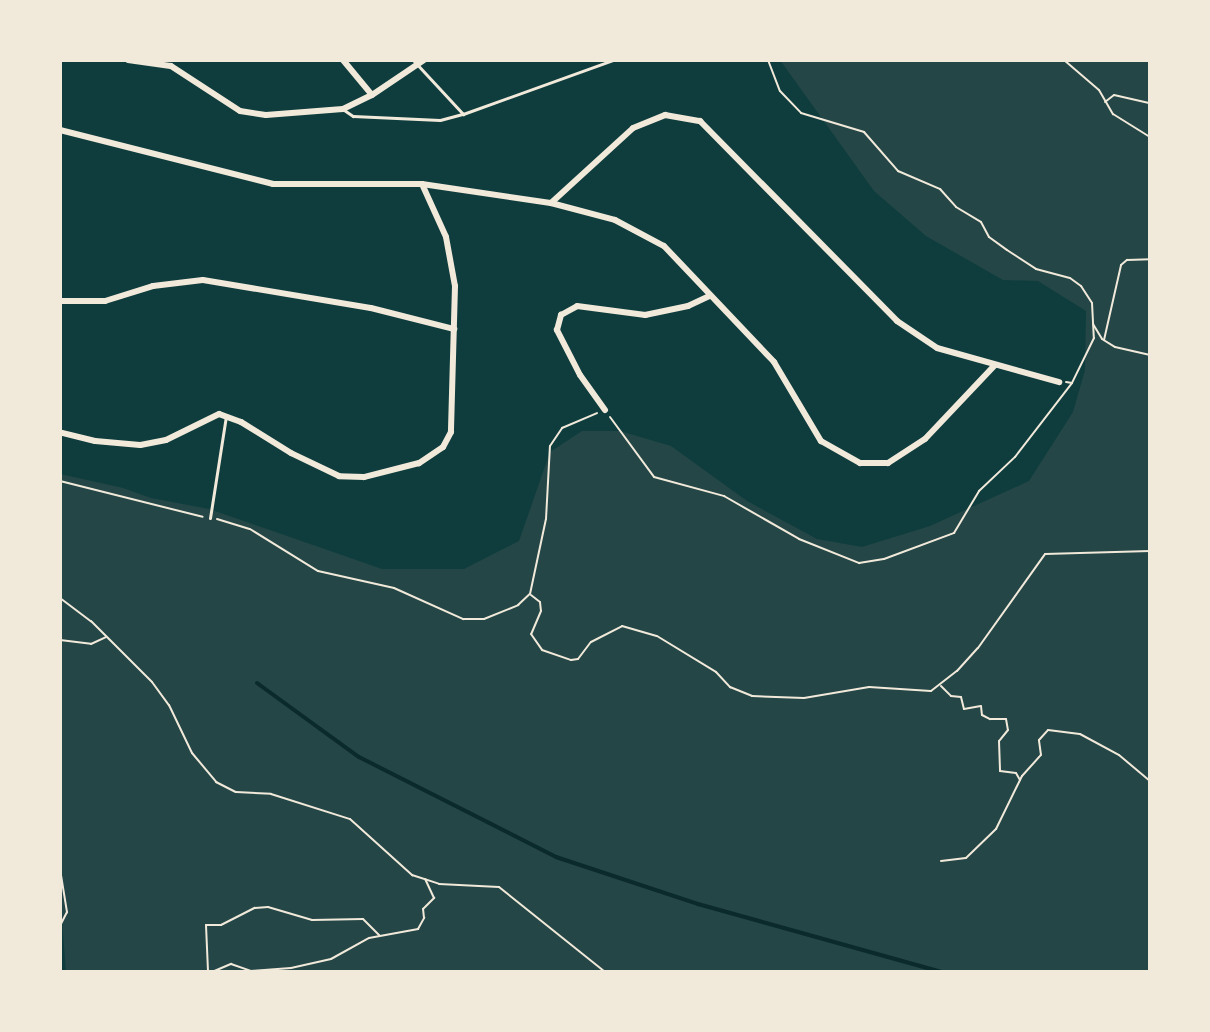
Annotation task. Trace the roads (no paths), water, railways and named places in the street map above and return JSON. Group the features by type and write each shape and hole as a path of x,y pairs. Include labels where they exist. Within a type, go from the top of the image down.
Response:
{"street":[{"path":"128,60 171,66 240,111 266,115 343,109 372,95 415,62 424,60"},
{"path":"344,60 372,95"},
{"path":"551,203 633,128 665,115 700,121 897,321 937,348 1059,382"},
{"path":"60,130 273,184 422,184 551,203 615,220 664,246 774,362 821,441 860,463 888,463 925,439 995,365"},
{"path":"60,432 95,441 140,446 166,440 212,416 226,415 339,476 364,477 419,463 443,447 451,432 454,329 452,255 422,184"},
{"path":"60,301 105,301 153,286 203,280 266,294 351,305 454,329"},
{"path":"605,410 580,375 556,330 561,315 577,306 645,315 688,306 709,296"}],"lane":[{"path":"343,109 352,116 440,120 463,114 613,60"},
{"path":"415,62 463,114"},
{"path":"210,518 226,415"}],"waterway":[{"path":"257,683 359,757 556,857 698,904 941,972"}]}
